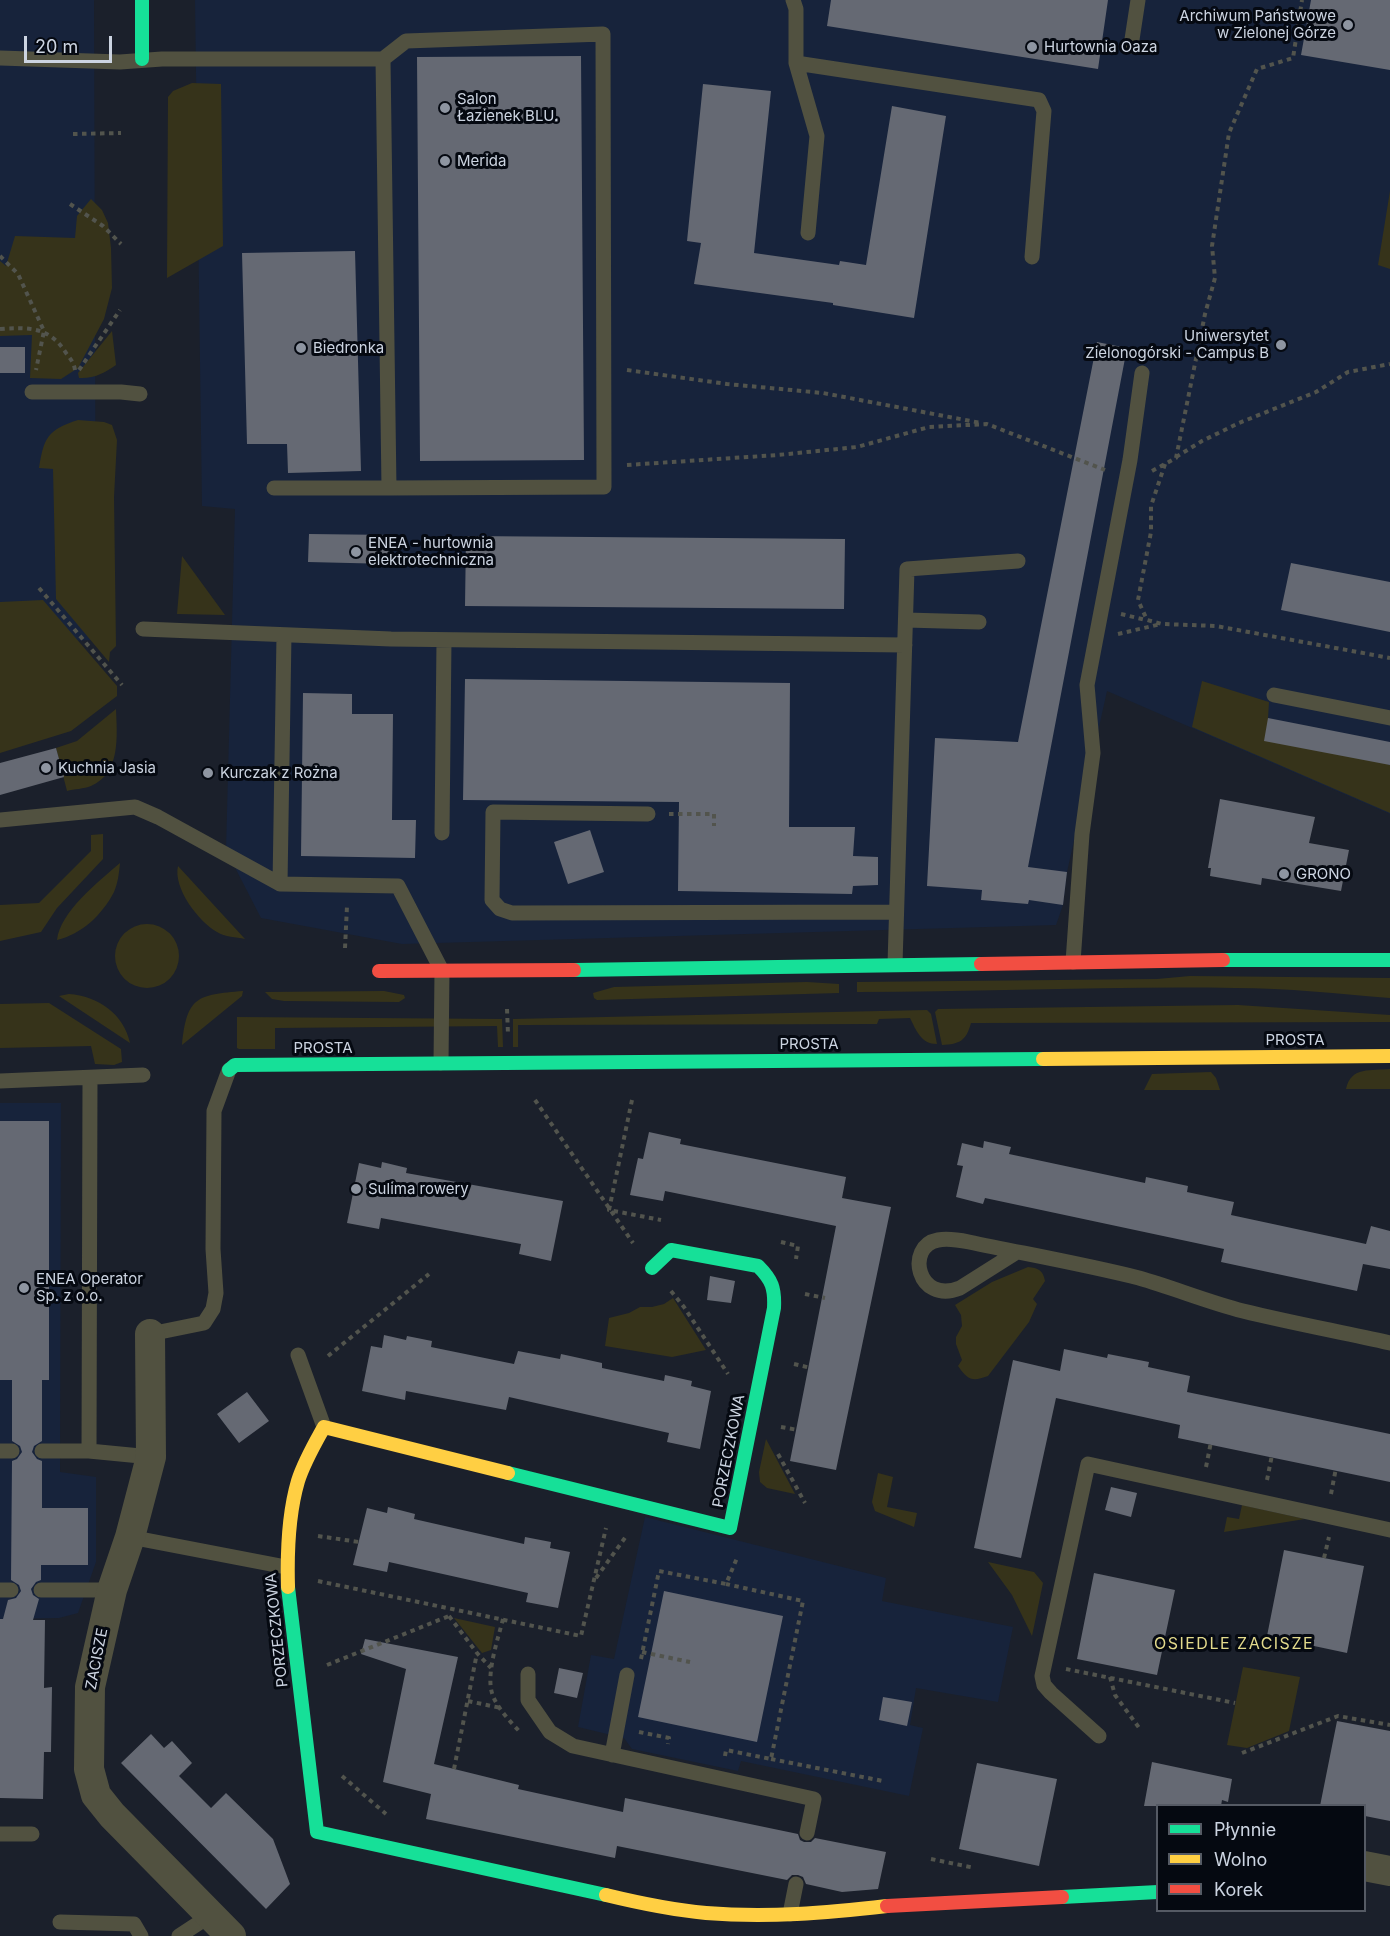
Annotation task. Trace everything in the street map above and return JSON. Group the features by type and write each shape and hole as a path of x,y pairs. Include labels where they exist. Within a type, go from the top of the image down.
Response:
{"street":[{"path":"142,0 142,59"},
{"path":"379,971 1274,959 1390,960"},
{"name":"PROSTA","path":"229,1070 235,1065 1390,1056"},
{"name":"PORZECZKOWA","path":"652,1268 671,1250 758,1266 768,1276 775,1292 774,1308 730,1528 324,1427 303,1469 295,1493 286,1567 288,1600 317,1832 654,1906 705,1913 835,1912 901,1905 1156,1892"},
{"name":"ZACISZE","path":"150,1334 151,1457 130,1537 112,1590 90,1687 89,1769 96,1795 112,1815 221,1926"},
{"path":"1366,1866 1390,1871"}],"lane":[{"path":"793,0 796,9 796,63 817,136 808,233"},
{"path":"1131,46 1138,0"},
{"path":"0,58 120,62 142,59 383,59 406,41 603,34 604,488 274,488"},
{"path":"383,59 389,488"},
{"path":"796,63 1039,100 1044,111 1032,257"},
{"path":"1073,962 1082,834 1094,753 1087,685 1126,478 1142,373"},
{"path":"32,392 140,394"},
{"path":"895,964 907,568 1018,561"},
{"path":"906,620 978,622"},
{"path":"143,629 444,640 905,645"},
{"path":"280,884 284,635"},
{"path":"442,833 444,640"},
{"path":"1274,695 1390,718"},
{"path":"0,820 135,807 158,817 280,884 398,886 442,970 441,1063"},
{"path":"648,813 493,812 492,900 500,909 512,913 896,912"},
{"path":"150,1334 204,1323 213,1309 216,1293 213,1249 214,1111 229,1070"},
{"path":"0,1081 143,1075"},
{"path":"89,1451 90,1078"},
{"path":"1017,1252 950,1292 939,1291 928,1286 921,1278 919,1269 923,1250 936,1240 954,1239 1017,1252 1138,1278 1242,1311 1390,1343"},
{"path":"298,1355 324,1427"},
{"path":"42,1451 89,1451 151,1457"},
{"path":"1099,1736 1050,1693 1044,1685 1042,1676 1088,1464 1390,1530"},
{"path":"130,1537 286,1567"},
{"path":"41,1590 112,1590"},
{"path":"528,1674 528,1700 550,1732 573,1746 814,1799 807,1833"},
{"path":"612,1755 627,1675"},
{"path":"0,1834 32,1834"},
{"path":"790,1914 796,1884"},
{"path":"60,1922 134,1924 141,1936"},
{"path":"179,1936 221,1926"}],"path":[{"path":"1176,458 1215,279 1212,246 1228,133 1257,69 1293,58 1302,0"},
{"path":"74,134 121,133"},
{"path":"70,204 103,226 121,244"},
{"path":"0,255 18,274 44,331 32,392"},
{"path":"0,329 44,331 58,340 74,365 76,373 120,310"},
{"path":"1150,472 1202,441 1239,423 1316,392 1348,372 1390,364"},
{"path":"604,367 727,384 823,393 987,424 1126,478"},
{"path":"604,466 766,456 846,448 929,427 987,424"},
{"path":"1165,464 1151,506 1151,532 1138,600 1147,620 1162,624 1216,626 1390,658"},
{"path":"39,588 122,685"},
{"path":"1096,640 1162,624"},
{"path":"648,813 714,814 714,826"},
{"path":"345,948 347,886"},
{"path":"507,1009 508,1028"},
{"path":"535,1100 609,1210 684,1307 728,1374"},
{"path":"609,1210 632,1100"},
{"path":"328,1356 429,1274"},
{"path":"753,1413 805,1503"},
{"path":"1266,1483 1272,1455"},
{"path":"1330,1495 1336,1468"},
{"path":"316,1581 581,1636 612,1498"},
{"path":"593,1581 646,1507"},
{"path":"1324,1558 1330,1528"},
{"path":"726,1584 803,1601 771,1760"},
{"path":"449,1616 451,1609"},
{"path":"449,1616 477,1653 492,1668"},
{"path":"324,1666 449,1616"},
{"path":"642,1652 690,1662"},
{"path":"454,1769 477,1653"},
{"path":"1044,1665 1234,1703"},
{"path":"1110,1677 1115,1695 1140,1729"},
{"path":"468,1701 502,1708"},
{"path":"1242,1753 1338,1716 1390,1725"},
{"path":"726,1750 883,1781"},
{"path":"334,1770 394,1821"}],"shaded area":[{"path":"0,0 94,0 96,640 0,643"},
{"path":"195,0 1390,0 1390,814 1107,691 1067,872 1063,905 1056,925 402,944 261,918 226,850 235,509 202,506"},
{"path":"192,83 221,84 223,246 167,278 168,97 173,91"},
{"path":"1390,191 1390,269 1378,265"},
{"path":"91,199 102,210 108,223 111,248 112,288 104,319 78,368 61,379 30,378 32,335 0,336 0,261 6,266 15,236 75,238 77,216"},
{"path":"112,331 116,365 99,375 79,378 78,373"},
{"path":"78,420 104,422 112,425 117,440 114,497 116,646 110,652 109,662 56,599 53,469 39,468 45,442 49,436"},
{"path":"182,556 225,615 177,614"},
{"path":"43,600 117,686 117,696 71,731 0,753 0,602"},
{"path":"1202,681 1269,702 1268,719 1390,765 1390,813 1192,727"},
{"path":"116,709 115,753 108,772 91,786 67,791 56,748 77,741"},
{"path":"103,834 103,859 57,908 41,932 0,941 0,905 39,903 91,851 91,835"},
{"path":"120,863 115,889 104,908 83,928 57,940 65,919 73,908"},
{"path":"178,866 245,939 220,934 202,920 183,894 177,875"},
{"path":"141,924 153,924 170,933 177,944 179,956 177,968 170,979 153,988 141,988 129,983 120,974 115,962 115,950 120,938 129,929"},
{"path":"1190,976 1390,978 1390,998 1235,988 857,992 857,982 1157,979"},
{"path":"807,982 839,984 839,993 597,1000 593,993 614,987"},
{"path":"243,991 242,996 182,1045 187,1016 197,1001 215,994"},
{"path":"384,991 404,995 405,998 399,1002 284,1001 272,999 265,992"},
{"path":"69,994 90,998 108,1008 122,1023 130,1043 59,996"},
{"path":"49,1003 121,1049 122,1062 114,1065 95,1064 91,1046 0,1048 0,1004"},
{"path":"1238,1005 1390,1015 1390,1022 971,1023 964,1038 953,1044 942,1045 935,1012 938,1009"},
{"path":"927,1010 931,1014 937,1044 923,1039 910,1018 879,1019 877,1024 518,1025 518,1047 513,1047 513,1019"},
{"path":"237,1017 502,1019 503,1047 498,1047 497,1026 275,1028 275,1049 239,1049 237,1048"},
{"path":"1390,1069 1390,1089 1346,1089 1352,1076 1357,1073"},
{"path":"1211,1072 1220,1090 1144,1090 1152,1074"},
{"name":"ENEA Operator Sp. z o.o.","path":"0,1103 61,1103 60,1472 96,1477 96,1562 78,1613 59,1618 0,1619"},
{"path":"1028,1267 1040,1270 1045,1281 1033,1299 1037,1304 1029,1322 988,1376 971,1379 958,1366 962,1360 956,1337 962,1326 961,1315 955,1305 992,1282"},
{"path":"673,1298 706,1350 672,1357 605,1346 609,1318 629,1313 640,1307 664,1304"},
{"path":"766,1439 795,1494 767,1488 760,1482 759,1472"},
{"path":"878,1473 893,1477 887,1507 917,1513 914,1527 875,1511 872,1502"},
{"path":"1242,1505 1305,1519 1224,1532 1227,1517 1239,1519"},
{"path":"645,1517 886,1578 882,1601 1013,1627 998,1702 916,1688 910,1725 923,1728 909,1796 741,1761 738,1771 632,1749 624,1738 578,1727 591,1655 614,1659"},
{"path":"988,1562 1034,1572 1043,1583 1032,1636 1012,1595"},
{"path":"454,1618 495,1627 491,1650 482,1653"},
{"path":"1243,1667 1300,1677 1289,1731 1247,1748 1227,1745"}],"building":[{"name":"Hurtownia Oaza","path":"831,0 1108,0 1098,69 827,26"},
{"name":"Archiwum Państwowe w Zielonej Górze","path":"1311,0 1390,0 1390,70 1301,55"},
{"path":"581,56 584,460 420,461 417,57"},
{"path":"703,84 771,91 754,253 839,265 840,261 866,265 892,106 946,116 914,318 833,305 833,303 694,284 701,243 687,241"},
{"name":"Biedronka","path":"355,251 361,471 288,473 287,444 247,444 242,253"},
{"path":"1097,342 1127,348 1028,867 1067,872 1063,905 1029,900 1028,904 981,900 982,890 927,886 935,738 1018,742"},
{"path":"0,347 25,347 25,373 0,373"},
{"path":"309,534 392,535 391,564 308,562"},
{"path":"466,536 845,539 844,609 465,606"},
{"path":"1291,563 1390,582 1390,632 1281,610"},
{"path":"465,679 790,683 789,827 855,827 853,856 878,857 878,885 853,886 852,894 678,891 679,802 463,800"},
{"path":"303,693 352,694 352,714 393,714 392,820 416,820 415,858 301,856"},
{"path":"1268,718 1390,742 1390,765 1264,741"},
{"path":"56,748 64,777 0,795 0,763"},
{"path":"1220,799 1315,817 1309,843 1349,850 1341,891 1262,878 1261,885 1210,876 1211,868 1208,868"},
{"path":"590,830 604,872 568,884 554,842"},
{"name":"ENEA Operator Sp. z o.o.","path":"0,1121 49,1121 49,1380 42,1380 42,1441 34,1446 32,1452 37,1459 42,1461 42,1508 88,1508 88,1565 41,1565 41,1580 36,1582 31,1589 33,1595 39,1599 33,1620 45,1620 44,1688 52,1687 51,1752 44,1752 43,1799 0,1798 0,1619 3,1619 8,1600 16,1598 21,1591 19,1585 11,1580 12,1461 17,1459 22,1452 20,1446 12,1441 12,1380 0,1380"},
{"path":"649,1132 681,1139 680,1144 846,1177 842,1198 891,1207 836,1470 790,1461 836,1226 665,1191 663,1201 630,1195 638,1158 643,1159"},
{"path":"984,1141 1011,1147 1009,1154 1145,1183 1146,1177 1188,1186 1187,1192 1234,1202 1231,1215 1366,1244 1371,1226 1390,1231 1390,1269 1363,1264 1357,1291 1221,1262 1224,1249 985,1198 983,1204 956,1197 963,1166 957,1165 962,1143 983,1148"},
{"path":"382,1162 407,1168 406,1173 563,1201 551,1261 519,1254 521,1244 381,1218 379,1229 347,1223 359,1163 381,1168"},
{"path":"710,1276 735,1281 731,1303 707,1300"},
{"path":"384,1335 406,1340 407,1336 432,1341 431,1347 514,1364 518,1351 560,1359 561,1354 602,1363 602,1368 664,1381 665,1375 692,1381 691,1386 711,1391 700,1449 667,1442 669,1433 509,1397 506,1410 406,1391 405,1400 362,1391 371,1346 382,1348"},
{"path":"1064,1349 1107,1358 1108,1354 1149,1362 1148,1367 1190,1376 1187,1392 1390,1434 1390,1482 1178,1438 1180,1425 1056,1398 1021,1558 974,1548 1013,1360 1060,1371"},
{"path":"247,1392 269,1421 239,1443 217,1414"},
{"path":"1111,1487 1137,1493 1131,1517 1105,1510"},
{"path":"388,1507 415,1514 414,1519 524,1544 525,1537 551,1542 550,1548 570,1552 558,1608 526,1602 528,1593 389,1562 387,1572 353,1565 367,1508 387,1513"},
{"path":"1284,1550 1364,1566 1347,1653 1267,1636"},
{"path":"1094,1573 1175,1590 1157,1675 1077,1659"},
{"path":"664,1591 783,1616 757,1742 638,1717"},
{"path":"365,1639 458,1657 434,1764 519,1785 518,1789 623,1812 625,1798 798,1834 800,1840 804,1842 811,1842 815,1838 886,1852 878,1889 842,1892 806,1884 803,1877 798,1875 792,1875 787,1880 617,1846 615,1858 426,1819 431,1794 383,1782 406,1669 361,1654"},
{"path":"559,1668 583,1673 577,1698 554,1693"},
{"path":"883,1697 912,1702 907,1726 879,1720"},
{"path":"1337,1721 1390,1731 1390,1821 1366,1816 1366,1804 1320,1804"},
{"path":"151,1734 164,1748 172,1741 192,1763 179,1776 211,1808 226,1793 273,1839 290,1884 266,1909 121,1763"},
{"path":"1152,1762 1232,1779 1228,1802 1222,1800 1221,1804 1144,1806"},
{"path":"977,1763 1057,1779 1039,1866 959,1849"}],"traffic: fast":[{"path":"142,0 142,59"},
{"path":"1223,960 1390,960"},
{"path":"574,970 981,964"},
{"path":"229,1070 235,1065 1043,1059"},
{"path":"508,1473 730,1528 774,1308 772,1285 758,1266 671,1250 652,1268"},
{"path":"288,1587 317,1832 606,1895"},
{"path":"1062,1897 1156,1892"}],"traffic: slow":[{"path":"1043,1059 1390,1056"},
{"path":"288,1587 292,1507 303,1467 324,1427 508,1473"},
{"path":"606,1895 669,1908 706,1913 752,1915 797,1914 887,1906"}],"traffic: jam":[{"path":"981,964 1223,960"},
{"path":"379,971 574,970"},
{"path":"887,1906 1062,1897"}],"place":[{"name":"Archiwum Państwowe w Zielonej Górze","path":"1348,25"},
{"name":"Hurtownia Oaza","path":"1032,47"},
{"name":"Salon Łazienek BLU.","path":"445,108"},
{"name":"Merida","path":"445,161"},
{"name":"Uniwersytet Zielonogórski - Campus B","path":"1281,345"},
{"name":"Biedronka","path":"301,348"},
{"name":"ENEA - hurtownia elektrotechniczna","path":"356,552"},
{"name":"Kuchnia Jasia","path":"46,768"},
{"name":"Kurczak z Rożna","path":"208,773"},
{"name":"GRONO","path":"1284,874"},
{"name":"Sulima rowery","path":"356,1189"},
{"name":"ENEA Operator Sp. z o.o.","path":"24,1288"}],"district":[{"name":"OSIEDLE ZACISZE","path":"1234,1644"}]}
